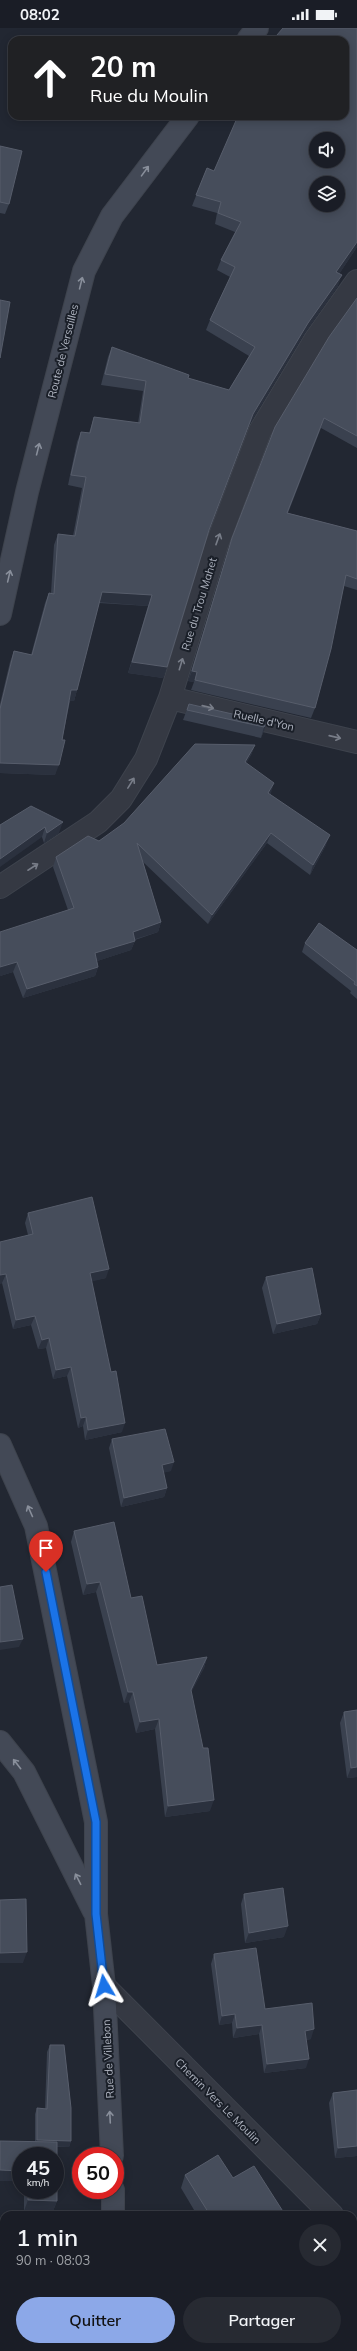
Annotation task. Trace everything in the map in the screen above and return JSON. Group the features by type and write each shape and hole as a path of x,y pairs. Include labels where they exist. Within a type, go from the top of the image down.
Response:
{"main road":[{"name":"Route de Versailles","path":"0,614 27,492 84,271 112,216 185,120"},
{"path":"0,1445 36,1526 70,1688 96,1822 96,1914"},
{"path":"0,1742 24,1772 96,1914"},
{"name":"Rue de Villebon","path":"96,1914 104,1986 112,2147"},
{"path":"113,2199 113,2211"}],"street":[{"name":"Rue du Trou Mahet","path":"0,887 98,822 121,799 146,759 170,698 216,544 260,431 315,340 357,281"},
{"name":"Ruelle d'Yon","path":"170,698 357,742"},
{"name":"Chemin Vers Le Moulin","path":"104,1986 328,2211"}],"building":[{"path":"283,28 357,28 357,242 336,272 342,275 308,323 253,414 209,530 167,667 132,662 152,595 102,592 77,690 71,690 62,740 65,740 59,765 0,763 0,709 14,651 32,655 49,593 54,594 58,534 75,536 86,477 71,475 81,432 90,433 94,417 140,423 146,381 105,374 112,347 189,375 188,378 229,390 255,347 210,320 235,267 221,260 241,222 218,213 221,202 196,195 207,168 214,171 236,120 349,120 349,36 276,36"},
{"path":"0,146 22,151 9,204 0,202"},
{"path":"357,298 357,436 324,418 287,513 357,531 357,579 346,575 331,649 315,708 195,680 197,672 192,671 232,538 275,427 329,337"},
{"path":"0,300 10,302 0,358"},
{"path":"189,704 267,722 264,727 187,710"},
{"path":"195,744 255,745 245,762 274,783 268,793 330,835 313,865 271,833 212,915 137,843 161,922 133,932 135,941 95,953 98,967 27,989 17,962 0,967 0,932 74,908 56,857 88,836 99,841 124,823"},
{"path":"31,806 63,822 47,833 45,827 0,859 0,825"},
{"path":"319,923 357,950 357,986 354,984 355,982 305,943"},
{"path":"92,1197 109,1269 90,1273 111,1372 116,1371 125,1423 88,1430 86,1417 81,1418 71,1367 56,1370 49,1338 42,1340 35,1316 16,1320 6,1274 0,1275 0,1242 33,1234 28,1213"},
{"path":"312,1268 321,1314 277,1324 266,1277"},
{"path":"165,1429 174,1462 162,1465 167,1488 124,1498 112,1439"},
{"path":"114,1522 131,1598 142,1596 157,1665 207,1657 191,1690 203,1748 208,1748 214,1800 168,1806 159,1719 140,1722 133,1692 128,1692 100,1582 87,1584 74,1531"},
{"path":"12,1585 23,1639 0,1642 0,1587"},
{"path":"357,1710 357,1767 351,1768 344,1712"},
{"path":"283,1888 288,1926 249,1933 244,1894"},
{"path":"26,1899 27,1952 0,1953 0,1900"},
{"path":"256,1948 265,2009 312,2003 314,2029 305,2031 309,2059 267,2064 262,2025 237,2028 235,2014 222,2016 214,1954"},
{"path":"50,2045 64,2045 71,2108 71,2141 37,2140 37,2108 47,2109"},
{"path":"357,2090 357,2146 338,2148 333,2093"},
{"path":"0,2141 57,2142 57,2147 12,2147 12,2171 0,2170"},
{"path":"218,2155 233,2178 254,2166 283,2211 208,2211 185,2175"},
{"path":"57,2199 57,2201 28,2200"}],"route":[{"path":"46,1572 96,1822 96,1914 104,1986"}]}
